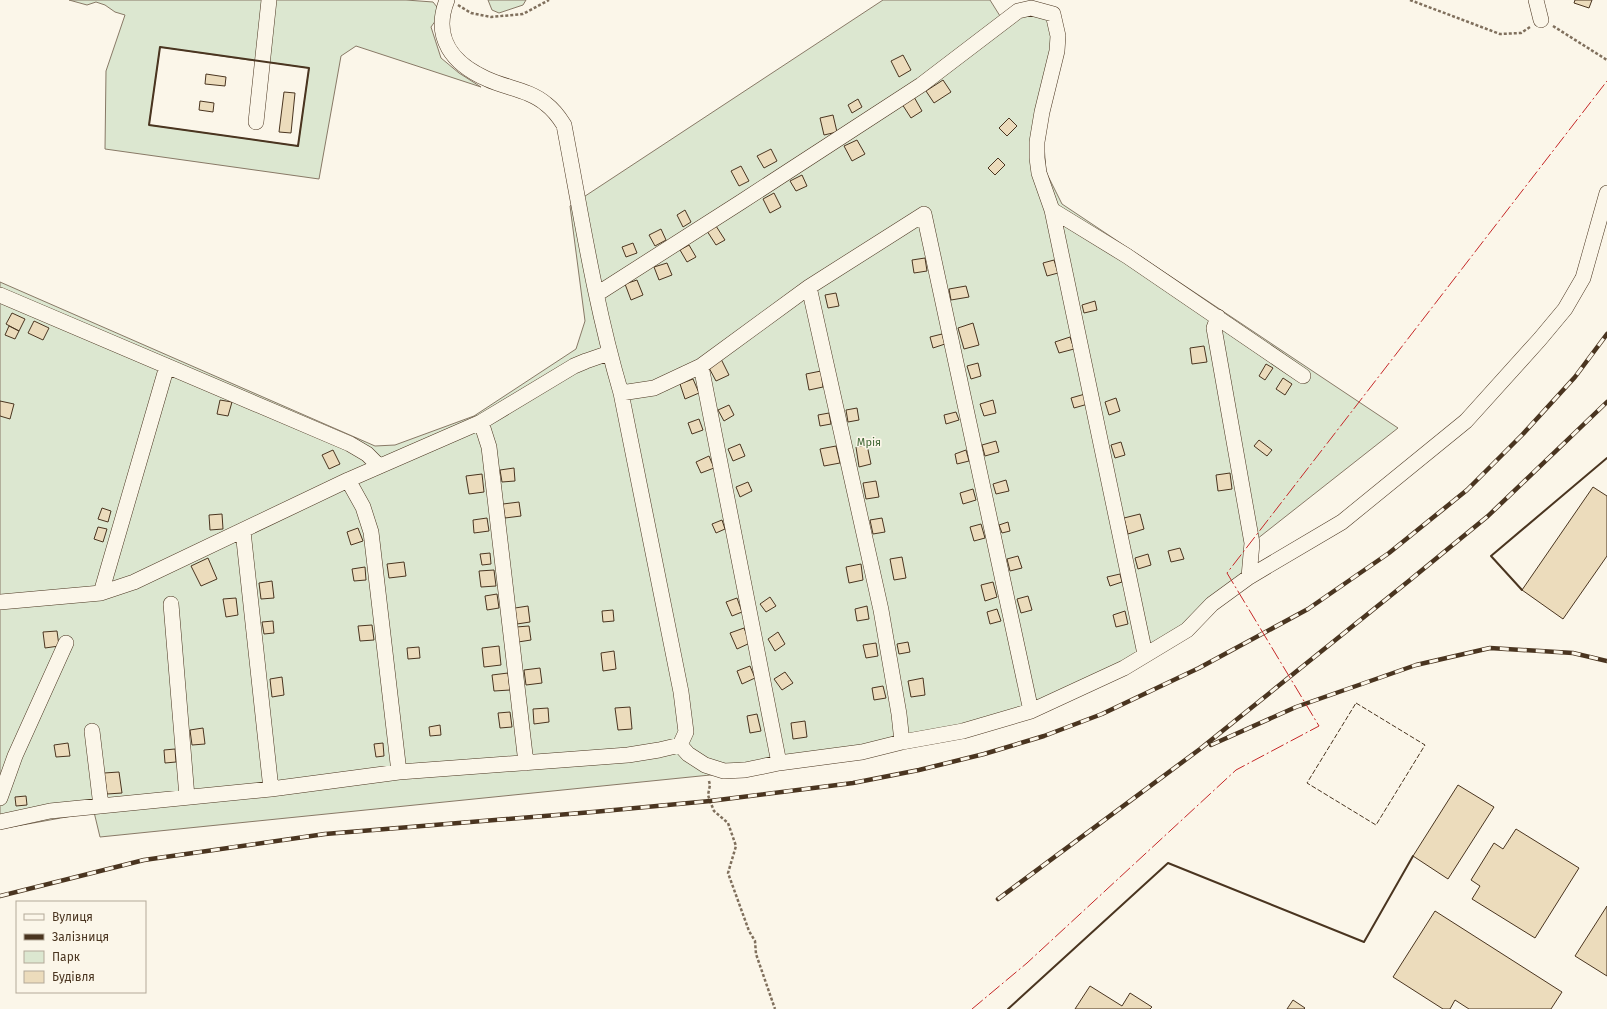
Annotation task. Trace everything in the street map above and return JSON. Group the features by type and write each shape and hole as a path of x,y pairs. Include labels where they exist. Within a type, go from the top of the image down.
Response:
{"street":[{"path":"256,122 269,0"},
{"path":"1536,0 1541,20"},
{"path":"451,2 442,13 442,34 449,50 464,67 488,80 532,95 546,103 556,113 564,125 609,353 621,393 681,692 686,732 680,745"},
{"path":"597,294 921,84 1018,12 1032,8 1053,14 1058,36 1054,66 1043,106 1037,142 1039,172 1052,210 1145,654"},
{"path":"680,745 688,754 705,765 724,771 745,770 779,763 862,752 902,742 963,731 1031,711 1124,668 1187,630 1212,604 1249,577 1342,522 1466,421 1565,309 1582,278 1607,193"},
{"path":"1052,210 1127,256 1303,376"},
{"path":"621,393 654,388 701,366 809,287 924,214 1031,711"},
{"path":"809,287 880,610 899,714 902,742"},
{"path":"0,295 350,444 367,454 379,466"},
{"path":"1218,317 1214,328 1252,543 1249,577"},
{"path":"0,602 101,593 134,582 348,480 481,422 574,366 586,360 609,353"},
{"path":"101,593 168,366"},
{"path":"701,366 779,763"},
{"path":"481,422 489,448 526,763"},
{"path":"348,480 363,507 371,532 399,772"},
{"path":"243,531 271,789"},
{"path":"172,604 188,797"},
{"path":"0,798 15,756 66,643"},
{"path":"92,731 101,806"},
{"path":"0,822 50,811 271,789 399,772 628,755 680,745"}],"path":[{"path":"451,2 471,13 491,17 523,14 549,0"},
{"path":"1410,0 1500,34 1521,33 1541,20 1562,31 1607,60"},
{"path":"705,765 710,785 708,795 710,801 714,811 728,823 736,846 728,873 749,932 755,941 756,954 775,1009"}],"green space":[{"path":"69,0 263,0 256,61 160,47 149,125 298,146 309,68 267,62 274,0 406,0 433,2 437,7 436,20 431,27 441,58 459,73 481,87 356,46 341,56 319,179 105,149 106,71 125,15 115,12 105,5 96,2 87,5"},
{"path":"488,0 526,0 523,5 499,13 492,10"},
{"name":"Мрія","path":"883,0 990,0 1000,16 1058,11 1044,145 1046,172 1062,204 1398,428 1257,539 1253,580 1224,603 1032,716 720,774 100,837 94,812 0,829 0,282 375,446 395,445 474,416 576,349 585,321 570,206"}],"building":[{"path":"1575,0 1592,0 1589,8 1574,3"},
{"path":"903,55 911,70 899,77 891,61"},
{"path":"206,74 226,77 225,86 205,84"},
{"path":"943,80 951,92 934,103 926,91"},
{"path":"284,92 295,93 291,133 279,132"},
{"path":"914,97 922,111 911,118 902,104"},
{"path":"858,99 862,107 852,113 848,105"},
{"path":"200,101 214,103 213,112 199,110"},
{"path":"833,115 837,132 824,135 820,118"},
{"path":"1009,118 1017,126 1007,136 999,128"},
{"path":"857,140 865,154 852,161 844,146"},
{"path":"771,149 777,161 764,168 757,156"},
{"path":"998,158 1005,165 995,175 988,168"},
{"path":"741,166 749,181 739,186 731,171"},
{"path":"802,175 807,186 796,191 790,181"},
{"path":"774,193 781,207 770,213 763,199"},
{"path":"685,210 691,222 683,227 677,215"},
{"path":"716,226 725,240 716,245 707,231"},
{"path":"661,229 666,240 655,246 649,235"},
{"path":"633,243 637,253 626,257 622,247"},
{"path":"689,245 696,257 687,262 680,250"},
{"path":"925,258 927,271 914,273 912,260"},
{"path":"1054,260 1058,273 1047,276 1043,263"},
{"path":"667,263 672,275 659,280 654,267"},
{"path":"637,280 643,295 631,300 625,284"},
{"path":"966,286 969,297 951,300 949,289"},
{"path":"836,293 839,306 828,308 825,295"},
{"path":"1095,301 1097,310 1084,313 1082,305"},
{"path":"12,313 25,319 19,331 6,324"},
{"path":"34,321 49,328 43,340 28,333"},
{"path":"973,323 979,345 964,349 958,328"},
{"path":"9,326 19,331 15,339 5,335"},
{"path":"942,334 945,344 933,348 930,337"},
{"path":"1070,337 1074,349 1059,353 1055,342"},
{"path":"1204,346 1207,362 1192,364 1190,348"},
{"path":"721,359 729,375 716,381 708,366"},
{"path":"978,363 981,376 971,379 967,366"},
{"path":"1266,364 1273,368 1265,380 1259,376"},
{"path":"821,371 823,387 809,390 806,374"},
{"path":"1283,378 1292,384 1285,395 1276,389"},
{"path":"693,379 699,393 685,399 680,384"},
{"path":"1085,394 1088,404 1074,408 1071,398"},
{"path":"1116,398 1120,411 1109,415 1105,402"},
{"path":"220,400 232,402 228,416 217,414"},
{"path":"993,400 996,413 984,416 980,404"},
{"path":"0,401 14,404 10,419 0,416"},
{"path":"729,405 734,415 724,421 718,410"},
{"path":"857,408 859,420 848,422 846,410"},
{"path":"956,412 959,420 946,424 944,415"},
{"path":"829,413 831,424 820,426 818,415"},
{"path":"699,419 703,430 692,434 688,423"},
{"path":"1259,440 1272,450 1267,456 1254,446"},
{"path":"996,441 999,452 985,456 982,445"},
{"path":"1121,442 1125,455 1115,458 1111,445"},
{"path":"740,444 745,456 733,461 728,449"},
{"path":"867,445 871,464 859,467 856,447"},
{"path":"836,446 840,463 824,466 820,449"},
{"path":"333,450 340,464 329,469 322,455"},
{"path":"966,450 969,461 957,464 955,454"},
{"path":"709,456 714,468 701,473 696,462"},
{"path":"514,468 515,481 502,482 500,470"},
{"path":"1230,473 1232,489 1218,491 1216,475"},
{"path":"482,474 484,492 469,494 466,476"},
{"path":"1006,480 1009,491 996,494 993,484"},
{"path":"876,481 879,497 866,499 863,483"},
{"path":"748,482 752,491 740,497 736,487"},
{"path":"1593,487 1607,496 1607,556 1563,619 1522,590"},
{"path":"973,489 976,500 963,504 960,493"},
{"path":"519,502 521,516 505,518 503,504"},
{"path":"102,508 111,511 108,522 98,519"},
{"path":"222,514 223,529 210,530 209,515"},
{"path":"1140,514 1144,529 1128,534 1124,518"},
{"path":"487,518 489,531 474,533 473,520"},
{"path":"882,518 885,532 873,534 870,520"},
{"path":"722,520 725,529 716,533 712,524"},
{"path":"1008,522 1010,531 1002,533 999,525"},
{"path":"981,524 985,538 974,541 970,527"},
{"path":"98,527 107,529 103,542 94,539"},
{"path":"358,528 363,541 351,545 347,532"},
{"path":"1180,548 1184,559 1171,562 1168,551"},
{"path":"490,553 491,564 482,565 480,554"},
{"path":"1148,554 1151,565 1138,569 1135,558"},
{"path":"1018,556 1022,568 1010,571 1007,559"},
{"path":"902,557 906,578 894,580 890,559"},
{"path":"208,558 217,579 201,586 191,566"},
{"path":"404,562 406,576 389,578 387,564"},
{"path":"861,564 863,580 849,583 846,567"},
{"path":"365,567 366,580 354,581 352,569"},
{"path":"494,570 496,586 481,587 479,571"},
{"path":"1120,574 1122,582 1110,586 1107,577"},
{"path":"272,581 274,598 261,599 259,583"},
{"path":"993,582 997,597 985,601 981,585"},
{"path":"497,594 499,608 487,610 485,596"},
{"path":"1028,596 1032,610 1021,613 1017,599"},
{"path":"770,597 776,606 766,612 760,604"},
{"path":"236,598 238,615 226,617 223,599"},
{"path":"737,598 742,612 732,616 726,602"},
{"path":"528,606 530,622 517,624 515,608"},
{"path":"867,606 869,619 857,621 855,609"},
{"path":"997,609 1001,621 990,624 987,612"},
{"path":"613,610 614,621 603,622 602,611"},
{"path":"1125,611 1128,624 1116,627 1113,615"},
{"path":"273,621 274,633 264,634 262,622"},
{"path":"372,625 374,640 360,641 358,626"},
{"path":"529,626 531,640 518,642 516,627"},
{"path":"744,628 750,643 737,649 730,633"},
{"path":"57,631 59,646 45,648 43,632"},
{"path":"778,632 785,644 775,651 768,639"},
{"path":"908,642 910,652 899,654 897,644"},
{"path":"876,643 878,656 866,658 863,645"},
{"path":"499,646 501,665 484,667 482,648"},
{"path":"419,647 420,658 408,659 407,648"},
{"path":"614,651 616,669 603,671 601,653"},
{"path":"750,666 755,678 742,684 737,671"},
{"path":"540,668 542,683 526,685 524,670"},
{"path":"785,672 793,683 782,690 774,679"},
{"path":"508,673 510,690 494,691 492,675"},
{"path":"282,677 284,695 272,697 270,679"},
{"path":"923,678 925,695 911,697 908,681"},
{"path":"883,686 886,698 874,700 872,688"},
{"path":"630,707 632,729 618,730 615,708"},
{"path":"548,708 549,722 534,724 533,709"},
{"path":"510,712 512,727 500,728 498,713"},
{"path":"757,714 761,731 750,733 747,716"},
{"path":"805,721 807,737 793,739 791,723"},
{"path":"440,725 441,735 430,736 429,727"},
{"path":"203,728 205,744 192,745 190,730"},
{"path":"68,743 70,756 56,757 54,745"},
{"path":"383,743 384,756 376,757 374,744"},
{"path":"175,749 176,762 165,763 164,750"},
{"path":"119,772 122,793 107,794 104,773"},
{"path":"1458,785 1494,807 1448,879 1413,856"},
{"path":"26,796 27,805 16,806 15,797"},
{"path":"1516,829 1579,868 1535,938 1472,899 1480,886 1471,880 1494,843 1503,849"},
{"path":"1607,906 1607,976 1575,956"},
{"path":"1435,911 1562,992 1551,1009 1469,1009 1455,1000 1450,1009 1443,1009 1393,977"},
{"path":"1090,986 1122,1006 1130,993 1152,1007 1150,1009 1075,1009"},
{"path":"1293,1000 1305,1008 1287,1009"}],"railway":[{"path":"0,896 144,860 325,834 710,801 853,783 919,770 984,754 1044,736 1102,714 1199,668 1308,609 1389,553 1467,490 1522,435 1575,377 1607,334"},
{"path":"998,899 1200,749 1410,580 1488,516 1607,402"},
{"path":"1211,745 1296,707 1416,665 1490,648 1573,653 1607,661"}],"fence":[{"path":"1356,703 1425,745 1376,825 1307,783 1356,703"}],"wall":[{"path":"160,47 309,68 298,146 149,125 160,47"},
{"path":"1522,590 1491,556 1607,458"},
{"path":"1008,1009 1168,863 1364,942 1413,856"}],"power":[{"path":"972,1009 1027,963 1236,770 1319,726 1227,573 1607,81"}]}
